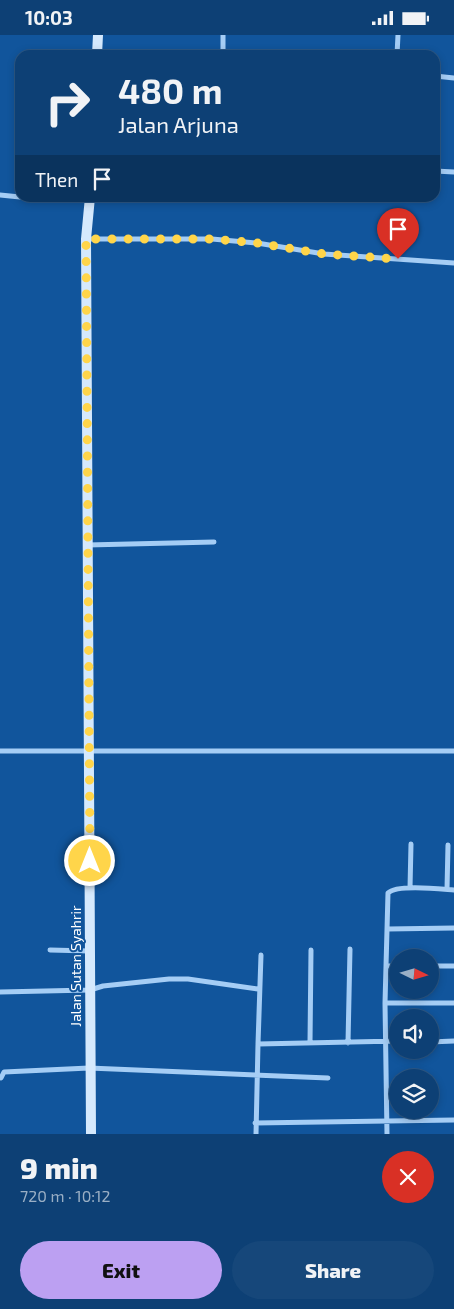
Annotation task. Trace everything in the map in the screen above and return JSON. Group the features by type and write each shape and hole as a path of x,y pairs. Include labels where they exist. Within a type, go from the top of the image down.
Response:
{"street":[{"path":"98,35 98,50"},
{"path":"223,35 223,50"},
{"path":"397,50 398,35"},
{"path":"440,77 454,78"},
{"path":"440,171 454,172"},
{"path":"0,195 15,196"},
{"name":"Jalan Sutan Syahrir","path":"90,202 86,239 90,750 89,1068 91,1134"},
{"path":"86,239 212,239 257,243 324,254 454,263"},
{"path":"87,545 214,542"},
{"path":"0,751 454,751"},
{"path":"410,888 411,844"},
{"path":"447,889 448,845"},
{"path":"387,1134 385,1003 388,893 394,889 410,888 454,889"},
{"path":"388,929 454,928"},
{"path":"348,1043 350,949"},
{"path":"50,950 89,951"},
{"path":"310,1043 311,950"},
{"path":"256,1134 258,989 261,955"},
{"path":"439,966 454,966"},
{"path":"0,992 90,991 103,986 169,979 188,979 258,989"},
{"path":"385,1003 454,1003"},
{"path":"258,1044 386,1041"},
{"path":"439,1042 454,1041"},
{"path":"1,1078 4,1072 89,1068 257,1077 328,1078"},
{"path":"255,1123 454,1120"}],"route":[{"path":"90,861 91,790 86,525 86,239 212,239 257,243 324,254 398,259"}]}
